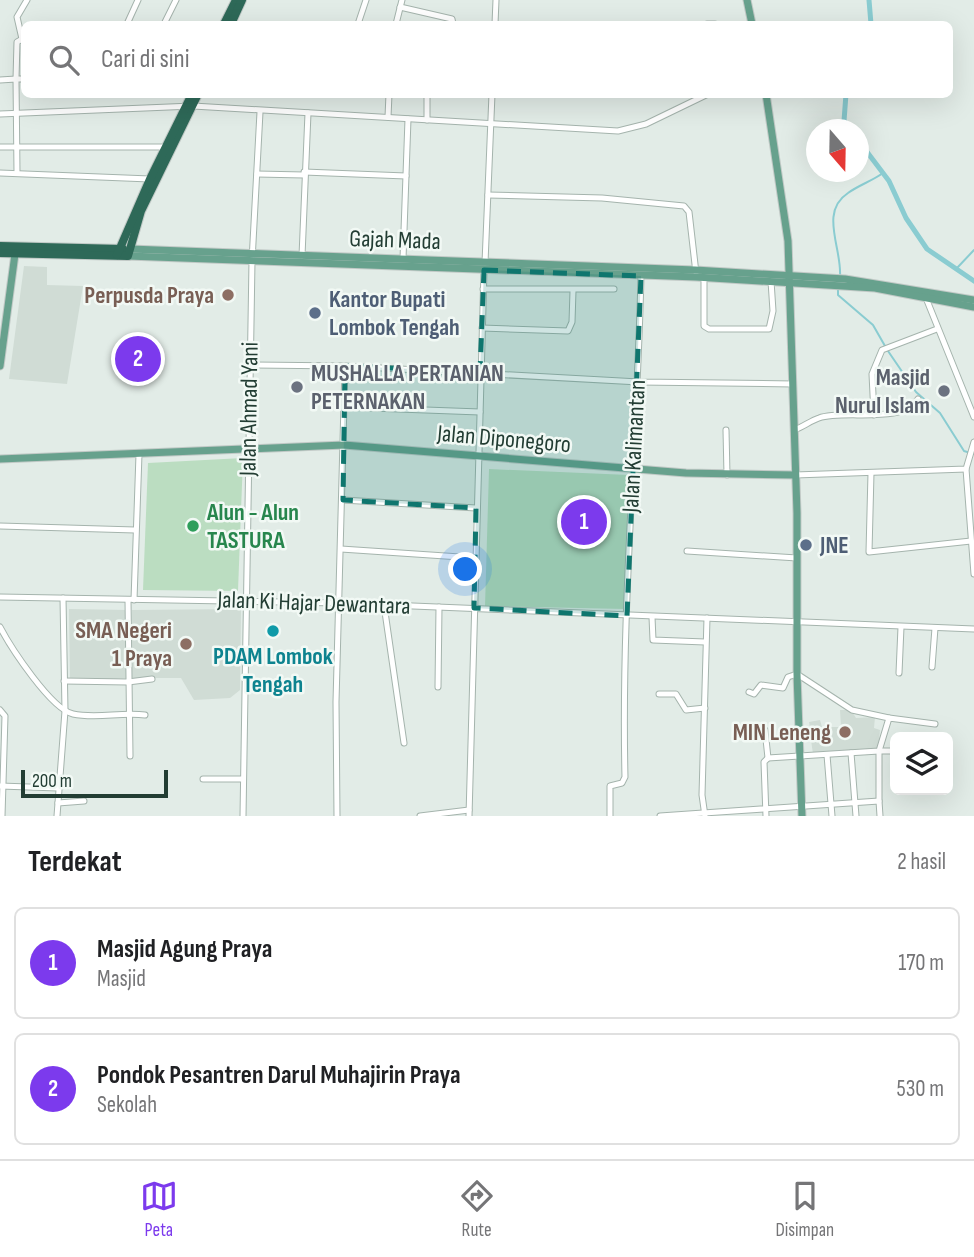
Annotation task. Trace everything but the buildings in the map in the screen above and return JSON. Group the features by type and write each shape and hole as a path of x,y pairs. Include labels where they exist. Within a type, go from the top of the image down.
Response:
{"highway":[{"path":"226,21 237,1"},
{"path":"232,21 237,1"},
{"path":"129,253 141,211 191,98"},
{"path":"118,252 165,147 195,98"},
{"name":"Gajah Mada","path":"0,246 129,253"},
{"name":"Gajah Mada","path":"0,253 118,252"}],"main road":[{"path":"747,0 751,21"},
{"path":"767,98 781,181 788,279 793,384 802,816"},
{"name":"Gajah Mada","path":"129,253 788,279"},
{"path":"0,366 2,333 15,254"},
{"name":"Gajah Mada","path":"253,257 302,256 351,261 403,259 484,267"},
{"name":"Gajah Mada","path":"581,271 641,276 698,275 771,281 788,279"},
{"path":"788,279 809,277 834,282"},
{"path":"788,279 846,283 974,300"},
{"path":"846,283 974,307"},
{"name":"Jalan Diponegoro","path":"0,459 344,445 727,475 794,475"}],"street":[{"path":"21,31 17,17 27,0"},
{"path":"128,21 138,0"},
{"path":"166,21 176,0"},
{"path":"225,0 237,1"},
{"path":"359,21 366,0"},
{"path":"495,21 496,0"},
{"path":"397,21 401,3 452,21"},
{"path":"17,173 17,42 21,39"},
{"path":"0,80 21,79"},
{"path":"388,117 389,98"},
{"path":"427,98 427,120"},
{"path":"420,816 469,813 477,456 492,98"},
{"path":"0,114 190,106 260,112 629,130 699,98"},
{"name":"Jalan Ahmad Yani","path":"243,816 250,365 260,112"},
{"path":"302,256 308,113"},
{"path":"403,259 408,119"},
{"path":"0,147 165,147"},
{"path":"0,173 150,179"},
{"path":"257,174 406,176"},
{"path":"488,195 603,198 684,206 689,212 704,326 709,329 769,329 771,281"},
{"name":"Jalan Kalimantan","path":"610,816 610,786 622,783 625,777 627,616 632,467 639,382 641,276"},
{"path":"483,289 614,289"},
{"path":"482,328 568,331 572,322 573,291"},
{"path":"926,298 974,417"},
{"path":"874,415 872,371 885,348 937,329"},
{"path":"250,365 345,366 639,382 793,384"},
{"path":"337,816 345,366"},
{"path":"794,430 822,417 844,414 874,415 896,411 915,404 918,399"},
{"path":"344,407 480,412"},
{"path":"726,429 727,475"},
{"path":"973,445 966,469 974,574"},
{"path":"130,756 128,682 139,454"},
{"path":"794,475 966,469"},
{"path":"871,473 869,552 971,541"},
{"path":"343,500 476,508"},
{"path":"0,526 135,530"},
{"path":"341,549 475,558"},
{"path":"687,551 797,558"},
{"name":"Jalan Ki Hajar Dewantara","path":"0,597 340,603 974,629"},
{"path":"57,816 65,711 63,598"},
{"path":"384,605 404,743"},
{"path":"438,687 439,607"},
{"path":"652,617 653,640 705,642"},
{"path":"705,814 702,795 707,618"},
{"path":"0,627 40,684 65,711 79,715 145,715"},
{"path":"899,673 901,627"},
{"path":"932,667 935,628"},
{"path":"749,692 754,694 761,685 782,688 788,677 797,674 852,709 935,724"},
{"path":"64,681 128,682 152,679"},
{"path":"659,695 676,694 686,710 705,708"},
{"path":"0,710 5,716 1,814"},
{"path":"880,816 879,751 890,718"},
{"path":"765,730 768,758"},
{"path":"766,816 764,762 768,758 890,751"},
{"path":"851,753 856,816"},
{"path":"827,755 832,816"},
{"path":"203,779 242,779"},
{"path":"2,786 58,789"},
{"path":"58,803 84,801"},
{"path":"660,816 878,801"}],"highlighted area":[{"path":"484,270 641,276 627,616 474,608 476,508 343,500 345,366 480,372"}],"shaded area":[{"path":"24,266 47,267 47,285 83,286 67,384 9,379"},
{"path":"69,609 128,610 129,678 70,682"},
{"name":"SMA Negeri 1 Praya","path":"241,609 240,690 230,698 194,700 181,678 132,678 132,610"},
{"name":"MIN Leneng","path":"840,710 851,710 856,718 875,717 874,728 880,730 878,751 813,754 811,740 807,740 806,735 811,734 809,722 820,720 822,727 841,727"}],"green space":[{"name":"Alun - Alun TASTURA","path":"243,458 238,591 143,590 148,463"},
{"path":"489,469 629,475 625,609 485,606"}],"waterway":[{"path":"869,0 871,21"},
{"path":"844,119 846,98"},
{"path":"869,155 889,181 906,218 927,249 974,281"},
{"path":"840,276 833,220 835,210 839,201 848,193 883,173"},
{"path":"957,268 974,250"},
{"path":"838,289 838,295 873,325 885,346"},
{"path":"888,351 916,392 940,413 964,451 974,454"}],"place":[{"name":"Perpusda Praya","path":"228,295"},
{"name":"Kantor Bupati Lombok Tengah","path":"315,313"},
{"name":"Pondok Pesantren Darul Muhajirin Praya","path":"138,359"},
{"name":"MUSHALLA PERTANIAN PETERNAKAN","path":"297,387"},
{"name":"Masjid Nurul Islam","path":"944,391"},
{"name":"Masjid Agung Praya","path":"584,522"},
{"name":"Alun - Alun TASTURA","path":"193,526"},
{"name":"JNE","path":"806,545"},
{"name":"PDAM Lombok Tengah","path":"273,631"},
{"name":"SMA Negeri 1 Praya","path":"186,644"},
{"name":"MIN Leneng","path":"845,732"}]}
